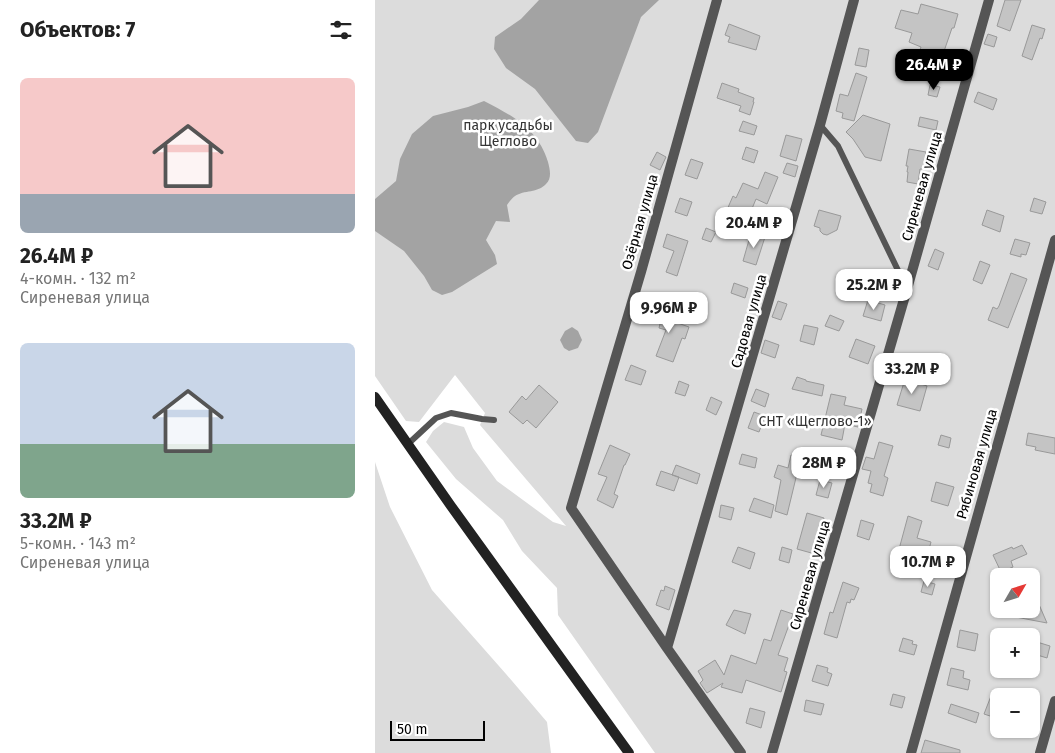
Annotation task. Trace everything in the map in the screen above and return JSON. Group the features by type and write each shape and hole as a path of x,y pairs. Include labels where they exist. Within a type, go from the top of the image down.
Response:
{"main road":[{"path":"375,397 629,753"}],"street":[{"name":"Озёрная улица","path":"667,648 571,508 717,0"},
{"name":"Садовая улица","path":"667,648 820,125 854,0"},
{"name":"Сиреневая улица","path":"772,753 989,0"},
{"name":"Рябиновая улица","path":"911,753 1055,240"},
{"path":"667,648 741,753"},
{"path":"1040,753 1055,701"}],"lane":[{"path":"820,125 838,146 907,289"},
{"path":"408,444 436,418 451,413 494,420"}],"green space":[{"name":"СНТ «Щеглово-1»","path":"375,0 1055,0 1055,753 655,753 558,615 557,588 522,551 503,520 456,479 426,442 433,431 444,422 464,427 473,448 497,481 553,522 566,526 480,425 485,413 455,375 419,422 406,421 375,376"},
{"path":"375,462 390,507 432,590 547,722 551,753 375,753"}],"shaded area":[{"path":"539,0 659,0 641,17 598,132 588,143 576,141 535,89 506,68 494,49 495,37 521,19"},
{"path":"484,101 505,112 531,132 544,151 549,165 550,177 543,187 519,194 511,200 507,205 510,222 496,221 486,240 495,255 497,264 452,292 442,295 432,290 424,276 404,251 375,231 375,199 396,181 400,159 412,134 433,116"},
{"path":"572,327 578,331 582,340 578,348 569,351 564,348 560,340 565,331"}],"building":[{"path":"1005,0 1021,0 1010,31 997,26"},
{"path":"921,4 958,14 941,60 934,57 933,60 918,55 921,47 909,42 912,33 895,28 901,10 918,14"},
{"path":"729,24 760,36 756,50 728,42 730,37 725,35"},
{"path":"1032,25 1045,29 1032,60 1022,56"},
{"path":"988,34 997,37 994,47 984,44"},
{"path":"859,48 869,50 866,67 855,65"},
{"path":"856,73 867,77 854,121 842,118 843,113 836,111 840,94 848,96"},
{"path":"722,83 739,89 738,92 754,98 750,115 739,111 741,106 717,98"},
{"path":"930,85 940,87 937,97 928,95"},
{"path":"978,92 997,99 993,110 974,102"},
{"path":"863,115 890,124 881,161 865,157 846,132"},
{"path":"920,117 938,121 936,130 918,126"},
{"path":"743,121 757,126 754,135 739,131"},
{"path":"786,135 802,139 796,161 780,156"},
{"path":"746,147 758,151 754,163 742,159"},
{"path":"909,149 926,152 923,169 920,169 918,184 907,182 908,166 906,166"},
{"path":"657,152 666,157 660,170 650,165"},
{"path":"691,159 703,163 697,179 685,175"},
{"path":"787,163 798,166 795,177 783,173"},
{"path":"765,172 778,177 767,204 756,199 744,228 723,219 733,196 736,198 743,183 758,189"},
{"path":"680,198 692,202 687,216 675,212"},
{"path":"1034,198 1046,202 1042,214 1030,211"},
{"path":"819,210 841,216 837,230 827,235 820,231 820,228 814,226"},
{"path":"987,210 1004,216 1000,232 982,225"},
{"path":"706,228 716,232 711,242 702,239"},
{"path":"751,233 765,237 756,265 743,261"},
{"path":"667,234 688,241 677,276 666,272 674,251 663,247"},
{"path":"1015,239 1030,243 1026,255 1021,254 1021,257 1010,254"},
{"path":"935,249 944,253 938,270 928,266"},
{"path":"980,261 990,265 982,284 973,280"},
{"path":"882,270 888,281 864,294 856,291 861,276 866,278"},
{"path":"1011,273 1027,279 1008,328 988,320 993,307 997,309 999,306"},
{"path":"734,283 748,288 745,298 731,293"},
{"path":"868,300 885,305 881,321 863,316"},
{"path":"778,301 787,304 781,320 772,317"},
{"path":"654,307 674,315 672,321 689,327 685,339 682,338 673,362 656,356 666,330 659,328 660,324 649,319"},
{"path":"830,315 844,321 839,331 825,326"},
{"path":"804,325 818,328 814,345 800,341"},
{"path":"856,339 875,346 868,364 849,357"},
{"path":"765,340 779,345 775,358 761,353"},
{"path":"631,365 646,371 641,385 625,380"},
{"path":"797,377 824,385 822,396 792,389"},
{"path":"905,379 927,386 920,411 897,405"},
{"path":"679,381 689,385 685,396 675,393"},
{"path":"539,385 558,402 536,428 527,420 523,424 509,412 522,396 526,400"},
{"path":"756,389 769,394 765,407 751,401"},
{"path":"831,394 846,397 844,405 862,409 858,427 845,424 842,440 821,435"},
{"path":"711,397 722,402 716,415 706,410"},
{"path":"754,412 765,416 759,432 748,428"},
{"path":"1028,433 1055,438 1055,454 1035,450 1036,447 1026,445"},
{"path":"941,435 951,438 949,448 938,445"},
{"path":"879,442 893,446 884,476 888,478 883,496 870,492 872,484 868,483 871,471 862,469 866,457 874,459"},
{"path":"610,445 630,454 614,494 618,496 613,508 597,500 607,477 598,474"},
{"path":"742,454 757,458 755,468 739,464"},
{"path":"791,455 801,457 787,515 775,511 781,480 774,477 778,465 788,468"},
{"path":"676,465 700,474 697,484 672,475"},
{"path":"661,471 679,477 674,491 656,485"},
{"path":"820,480 832,483 828,498 816,495"},
{"path":"936,482 954,487 948,506 931,501"},
{"path":"754,498 774,505 771,518 749,511"},
{"path":"721,505 734,508 731,520 719,517"},
{"path":"807,513 824,518 815,554 797,549"},
{"path":"908,516 922,521 917,538 931,542 928,553 912,549 908,566 897,563"},
{"path":"861,520 874,524 869,540 857,536"},
{"path":"1022,545 1027,554 1011,561 1013,567 999,568 993,555 1012,547 1013,549"},
{"path":"738,547 755,553 750,569 732,562"},
{"path":"782,547 792,550 789,563 779,560"},
{"path":"924,581 935,584 932,595 921,592"},
{"path":"843,582 859,588 854,600 851,599 850,603 847,602 837,638 824,634 830,612 833,613"},
{"path":"665,586 675,590 669,610 656,605 661,590 664,591"},
{"path":"1040,607 1047,623 1021,618 1040,618"},
{"path":"734,610 751,614 745,634 726,625"},
{"path":"781,610 793,614 778,655 788,658 784,671 787,672 781,692 746,680 742,693 721,687 723,683 707,693 700,683 703,680 698,671 715,660 724,675 731,655 756,664 764,639 771,641"},
{"path":"960,630 978,634 975,651 957,647"},
{"path":"903,638 913,641 912,644 917,645 914,655 899,651"},
{"path":"1040,643 1050,646 1047,658 1040,656"},
{"path":"817,665 828,668 827,672 832,674 828,686 812,681"},
{"path":"951,668 964,671 963,678 970,680 968,690 947,685"},
{"path":"893,694 905,697 902,708 890,705"},
{"path":"990,699 990,716 984,714"},
{"path":"806,700 824,704 821,715 804,711"},
{"path":"951,704 979,713 976,723 948,713"},
{"path":"750,708 765,712 761,728 746,723"},
{"path":"925,740 960,750 960,753 921,753"}],"park label":[{"name":"парк усадьбы Щеглово","path":"508,134"}]}
